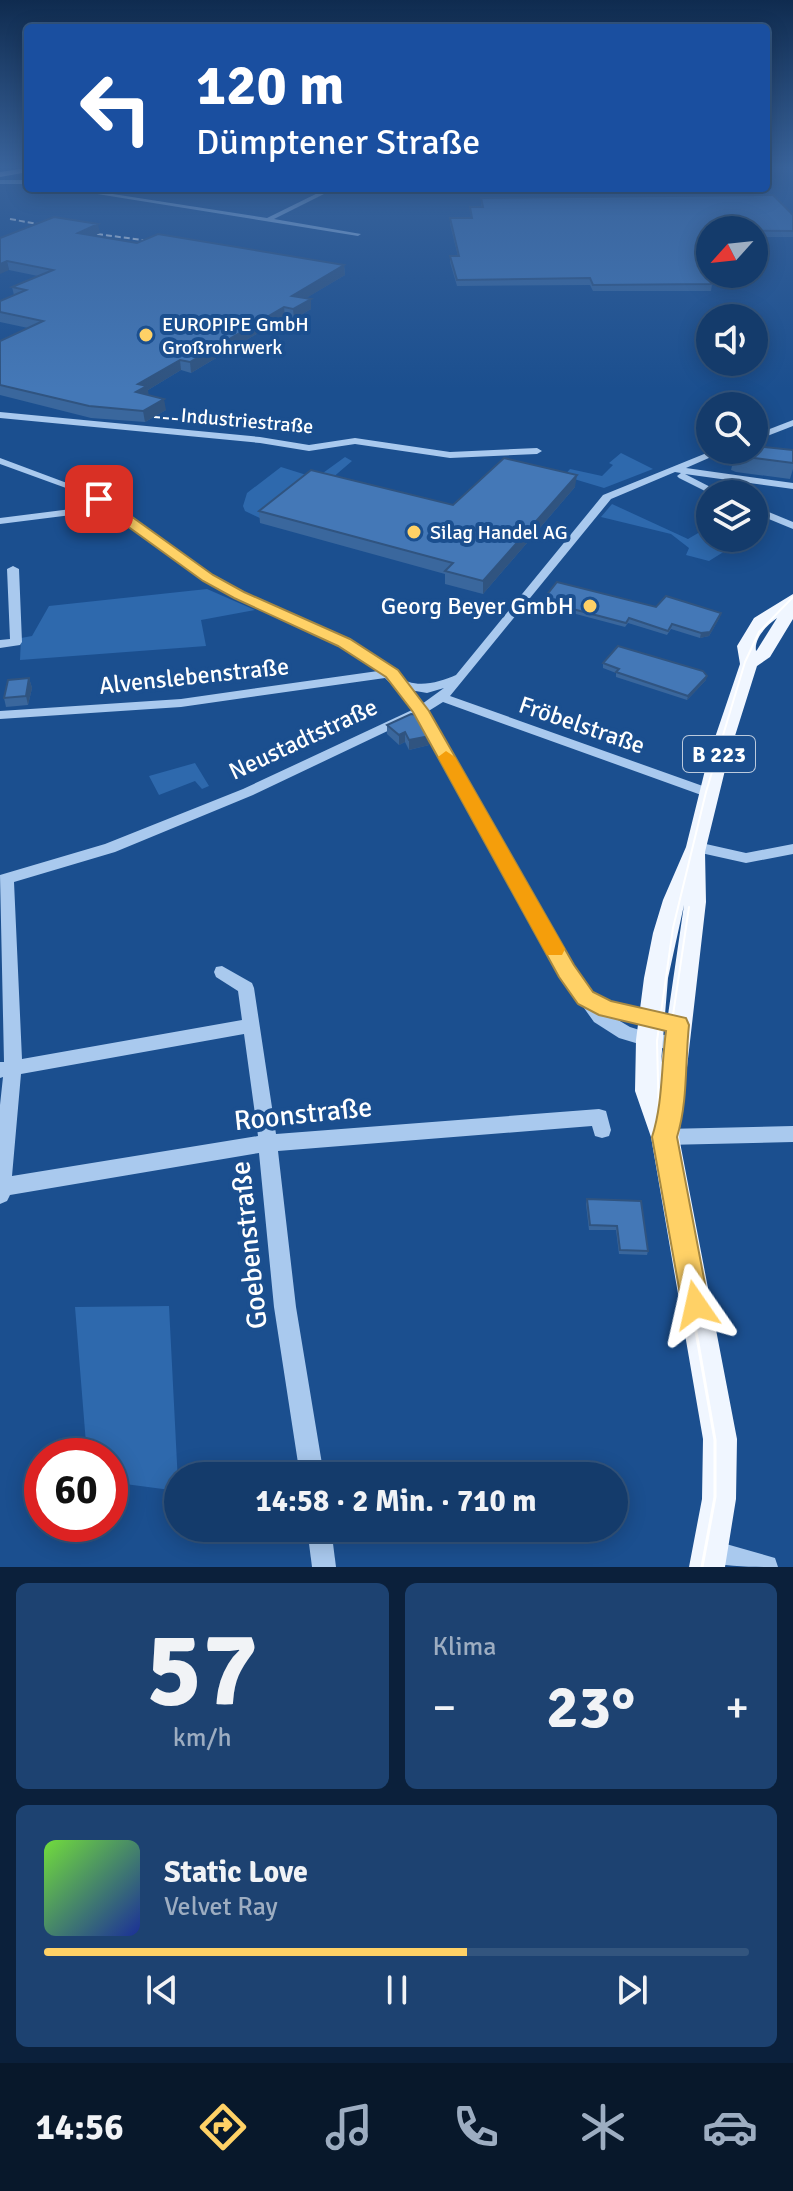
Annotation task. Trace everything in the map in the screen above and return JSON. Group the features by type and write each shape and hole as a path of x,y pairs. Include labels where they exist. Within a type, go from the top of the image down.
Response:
{"main road":[{"name":"B 223","path":"709,1560 719,1499 720,1439 665,1137 648,1091 650,1029 664,933 674,900 697,847 709,793 749,664 746,646 753,632 771,613 793,599"},
{"name":"B 223","path":"749,664 764,653 793,605"},
{"name":"B 223","path":"665,1137 673,1112 676,1033 697,891 697,847"}],"street":[{"name":"Industriestraße","path":"0,415 77,425 260,440 309,448 359,441 450,455 537,451"},
{"path":"768,433 793,423"},
{"name":"Neustadtstraße","path":"3,880 110,848 248,792 420,711 442,697 460,678 607,497 696,460"},
{"path":"0,461 112,507 208,578 344,643 396,678 420,711 585,998 600,1017 616,1029 676,1033"},
{"path":"671,469 793,486"},
{"path":"671,469 696,483"},
{"path":"701,480 705,476"},
{"path":"0,521 112,507"},
{"path":"768,515 793,526"},
{"path":"0,644 16,642 13,569"},
{"name":"Alvenslebenstraße","path":"0,715 181,703 396,678 427,689 460,678"},
{"name":"Fröbelstraße","path":"442,697 709,793"},
{"path":"697,847 746,858 793,849"},
{"path":"1,1192 6,1069 3,880"},
{"name":"Goebenstraße","path":"222,972 246,988 268,1143 285,1307 310,1462"},
{"path":"6,1069 252,1025"},
{"name":"Roonstraße","path":"1,1192 268,1143 599,1117 602,1130"},
{"path":"665,1137 793,1134"},
{"path":"321,1542 324,1567"},
{"path":"709,1560 766,1567"}],"shaded area":[{"path":"621,453 653,469 604,488 564,476 570,469 602,476 613,465 609,463"},
{"path":"345,457 352,461 324,485 264,520 245,511 243,506 247,493 281,467 316,478"},
{"path":"612,504 688,539 696,534 696,552 723,552 709,561 686,555 689,548 671,534 601,517"},
{"path":"207,589 255,610 201,620 206,646 20,660 21,638 32,636 49,606"},
{"path":"195,763 209,786 202,789 195,781 159,795 149,776"},
{"path":"169,1306 177,1462 164,1462 164,1489 128,1484 128,1438 86,1438 75,1307"}],"building":[{"name":"EUROPIPE GmbH Großrohrwerk","path":"0,242 207,242 344,265 292,296 311,299 293,309 284,307 190,362 180,360 138,384 147,386 136,392 164,399 143,411 89,406 0,385 0,341 43,321 0,312 0,301 26,290 12,287 53,270 7,261 0,264"},
{"path":"456,242 696,242 696,284 593,285 590,278 457,280 450,256 459,256"},
{"path":"768,447 793,450 793,463 768,460"},
{"name":"Silag Handel AG","path":"504,458 577,475 483,581 445,571 453,563 259,511 311,470 453,505"},
{"path":"557,582 656,607 666,596 721,613 710,632 701,633 672,624 668,631 629,618 626,623 542,601"},
{"path":"618,646 703,671 707,676 688,696 616,672 619,669 603,663"},
{"path":"29,678 26,696 4,698 8,680"},
{"path":"411,714 418,715 430,736 409,740 405,732 399,735 387,725"},
{"path":"587,1199 641,1201 648,1251 620,1250 617,1226 590,1225"}],"tram line":[{"path":"667,1168 659,1122 657,1041 673,928 706,792 745,662 759,632 793,597"},
{"path":"668,1085 672,1022 689,907"},
{"path":"667,1166 715,1440 715,1497 702,1567"}],"railway":[{"path":"154,417 253,427"},
{"path":"246,426 253,427"},
{"path":"253,427 265,428"},
{"path":"253,427 289,431"}],"slow traffic":[{"path":"446,757 554,949"}],"place":[{"name":"EUROPIPE GmbH Großrohrwerk","path":"146,335"},
{"name":"Silag Handel AG","path":"414,532"},
{"name":"Georg Beyer GmbH","path":"590,606"}],"route":[{"path":"99,499 208,578 344,643 392,673 412,697 585,998 606,1008 678,1025 672,1077 673,1112 665,1137 696,1305"}]}
